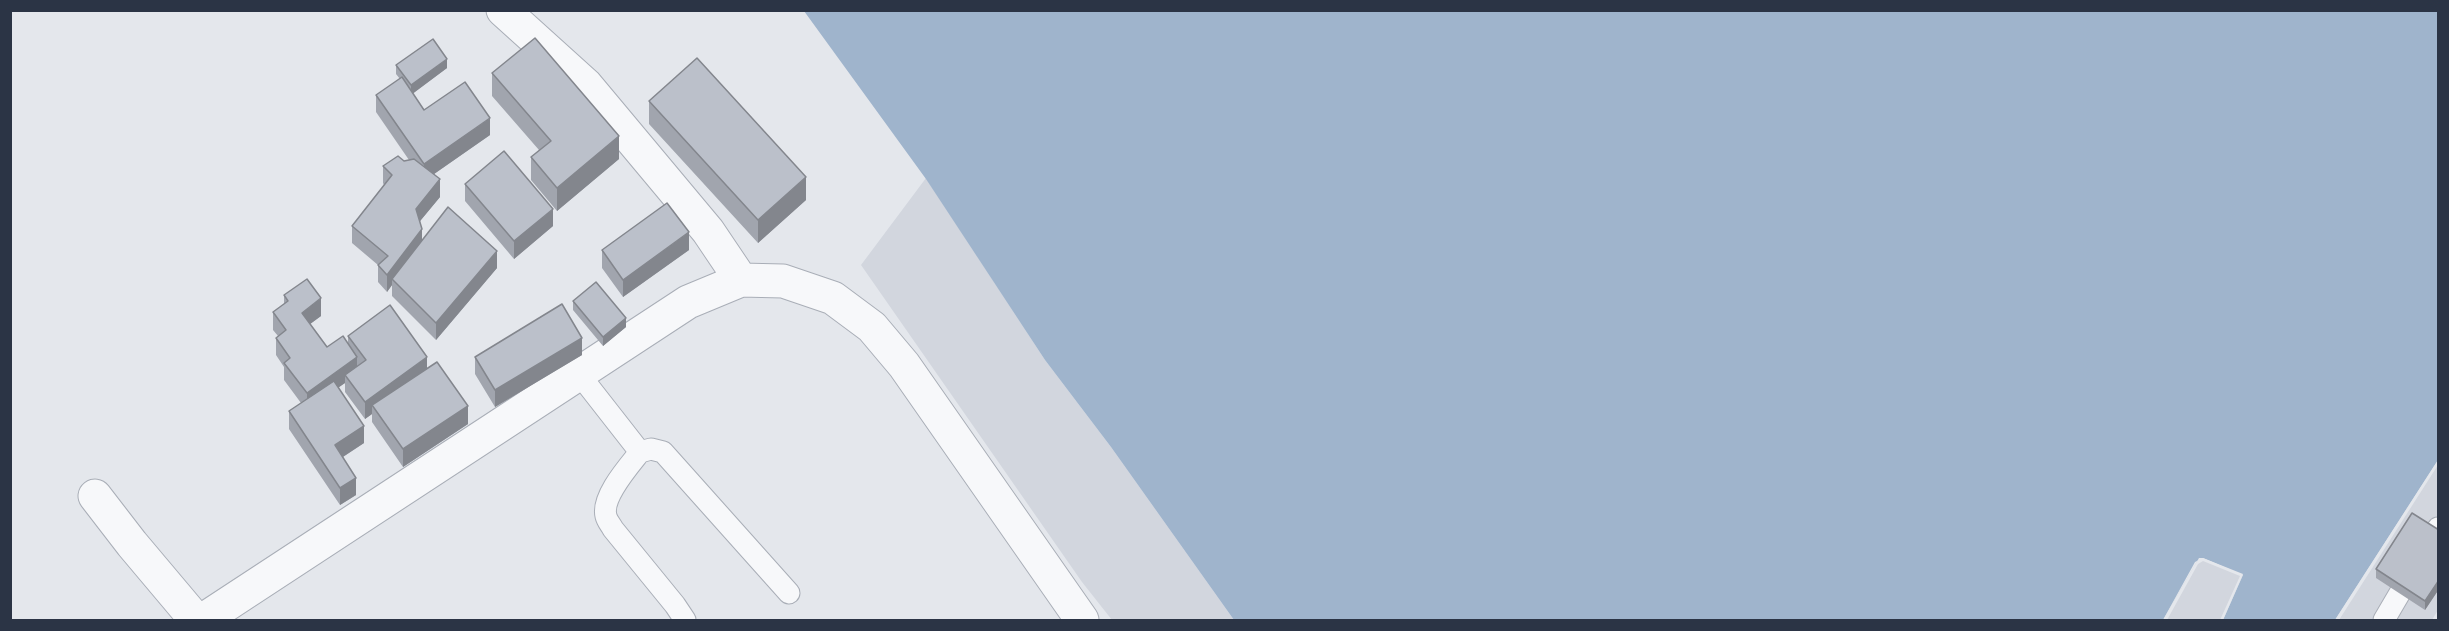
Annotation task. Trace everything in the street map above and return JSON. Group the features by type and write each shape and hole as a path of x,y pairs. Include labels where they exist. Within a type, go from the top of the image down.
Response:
{"street":[{"path":"503,10 586,85 708,231 741,280"},
{"path":"203,621 688,302 741,280 783,281 833,298 872,327 904,365 1082,621"},
{"path":"95,496 196,621"}],"lane":[{"path":"579,374 640,452"},
{"path":"685,621 675,604 613,529 606,515 606,502 619,479 640,452 651,448 663,452 789,592"},
{"path":"2384,621 2439,528"}],"shaded area":[{"path":"926,178 1045,360 1111,447 1234,620 1112,620 1082,582 861,265"},
{"path":"2438,460 2438,610 2432,620 2335,620"},
{"path":"2199,558 2243,574 2223,620 2163,620"}],"water":[{"path":"804,11 2438,11 2438,460 2335,620 2223,620 2243,575 2203,558 2195,562 2163,620 1234,620 1111,447 1045,360 926,179"}],"pier":[{"path":"2438,460 2438,465 2339,620 2335,620"},
{"path":"2199,558 2243,574 2223,620 2220,620 2240,576 2203,561 2198,564 2167,620 2163,620"}],"building":[{"path":"535,38 619,136 557,188 531,157 551,141 492,73"},
{"path":"433,39 447,59 411,85 396,65"},
{"path":"697,58 806,177 758,220 649,101"},
{"path":"402,77 424,110 465,82 490,118 424,164 376,95"},
{"path":"504,151 553,209 514,241 465,184"},
{"path":"398,156 404,161 414,159 440,179 416,209 422,229 387,275 378,265 388,256 352,226 392,175 383,166"},
{"path":"667,203 689,232 623,280 602,250"},
{"path":"448,207 497,251 436,323 392,279"},
{"path":"307,279 321,298 302,313 327,347 343,336 357,357 307,393 284,363 290,358 276,338 286,330 273,312 288,301 284,295"},
{"path":"596,282 626,318 603,337 573,301"},
{"path":"562,304 582,338 495,390 475,357"},
{"path":"390,305 427,357 365,402 345,375 366,360 348,336"},
{"path":"437,362 468,406 403,449 372,405"},
{"path":"334,381 364,426 335,445 356,478 340,488 289,411"},
{"path":"2412,513 2439,530 2439,580 2425,601 2376,569"}]}
